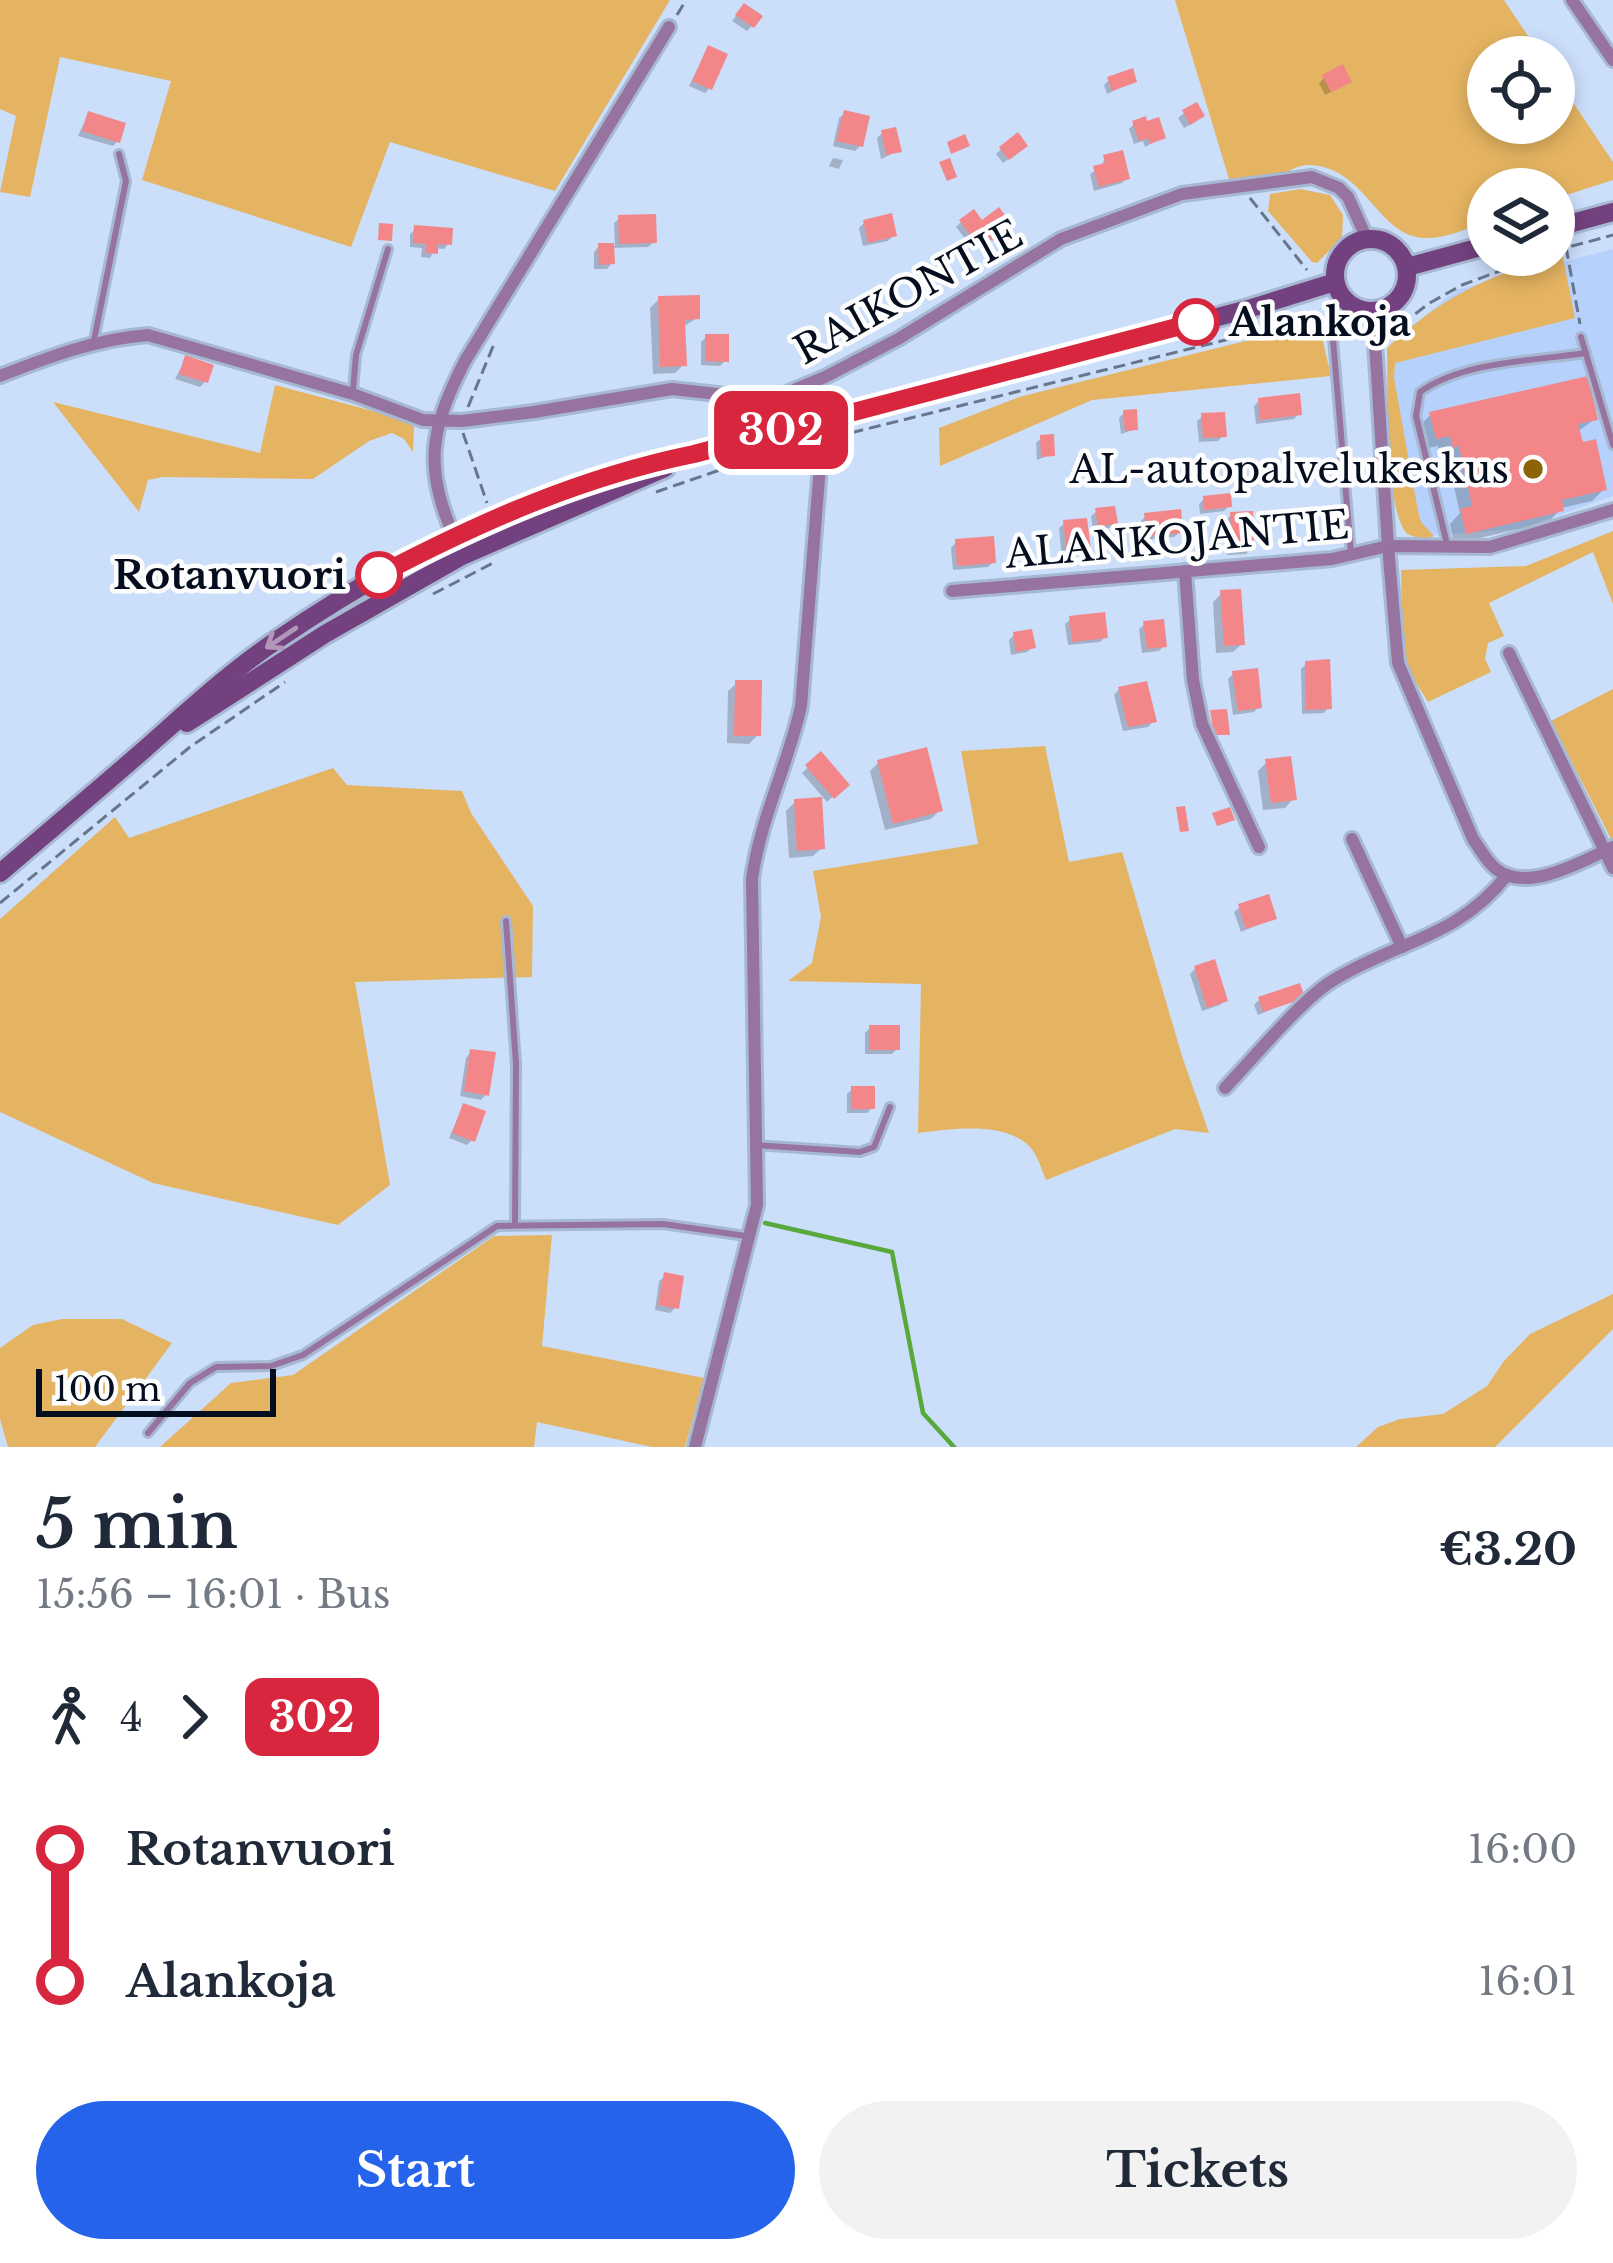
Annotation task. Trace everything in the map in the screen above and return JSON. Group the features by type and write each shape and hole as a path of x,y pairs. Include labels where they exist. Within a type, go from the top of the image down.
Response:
{"main road":[{"path":"1575,222 1613,212"},
{"path":"1367,239 1397,249 1407,267 1404,292 1386,309 1373,312 1345,301 1335,282 1339,258 1367,239"},
{"path":"1407,267 1467,251"},
{"path":"0,872 210,691 278,639 376,577 453,536 562,490 633,467 819,430 1335,282"},
{"path":"143,751 290,656 462,556 694,454"}],"street":[{"path":"1572,0 1613,60"},
{"path":"462,556 436,479 437,418 465,361 669,27"},
{"name":"RAIKONTIE","path":"0,376 94,344 148,335 353,394 423,420 463,421 672,389 754,398 784,394 898,339 1061,239 1182,194 1300,178 1326,181 1348,197 1367,239"},
{"name":"ALANKOJANTIE","path":"952,590 1351,556 1388,546 1373,312"},
{"path":"695,1447 758,1205 752,878 756,843 794,741 801,706 819,430"},
{"path":"1609,849 1543,876 1507,875 1496,869 1473,839 1398,663 1388,546 1490,547 1613,510"},
{"path":"1185,572 1193,680 1202,724 1259,848"},
{"path":"1509,653 1609,849 1613,868"},
{"path":"1352,839 1402,947"},
{"path":"1225,1088 1328,982 1465,918 1485,903 1507,875"}],"lane":[{"path":"94,344 126,181 119,154"},
{"path":"353,394 356,355 388,249"},
{"path":"1582,338 1613,445"},
{"path":"1333,339 1351,556"},
{"path":"1448,548 1416,416 1420,392 1438,381 1481,369 1586,352"},
{"path":"506,921 517,1064 514,1224"},
{"path":"757,1145 860,1152 874,1147 890,1107"},
{"path":"148,1433 190,1383 216,1367 271,1366 303,1355 497,1226 663,1224 749,1237"}],"path":[{"path":"669,27 686,0"},
{"path":"1232,189 1254,201 1306,268"},
{"path":"1575,246 1613,235"},
{"path":"1391,335 1428,304 1486,276"},
{"path":"1571,276 1582,338"},
{"path":"1318,307 1333,339"},
{"path":"819,430 1286,325 1325,323 1355,336"},
{"path":"487,503 467,450 463,421 495,342"},
{"path":"653,494 748,460"},
{"path":"426,597 508,555"},
{"path":"0,902 190,747 284,682"}],"shaded area":[{"path":"0,0 670,0 555,191 390,142 351,247 142,180 171,81 60,57 30,197 0,192 16,116 0,109"},
{"path":"1175,0 1504,0 1528,36 1467,36 1467,144 1575,144 1575,105 1613,162 1613,180 1575,192 1575,168 1467,168 1467,229 1433,238 1409,235 1395,227 1359,189 1330,169 1305,165 1265,184 1232,189"},
{"path":"1300,189 1330,195 1343,215 1342,238 1317,263 1268,211 1270,194"},
{"path":"1613,249 1613,496 1519,529 1422,536 1402,519 1391,344 1456,290 1510,276 1575,276 1575,259"},
{"path":"1498,276 1567,276 1575,318 1395,363 1418,511 1434,536 1424,540 1407,534 1394,499 1387,348 1468,289"},
{"path":"1302,327 1321,333 1331,376 1092,400 940,466 939,428 1019,397"},
{"path":"275,385 403,419 414,427 413,452 404,439 392,433 369,441 313,479 148,480 139,512 53,402 260,453"},
{"path":"1613,531 1613,604 1593,552 1489,603 1504,636 1488,643 1485,659 1491,672 1428,702 1403,662 1401,570 1526,566"},
{"path":"1613,689 1613,838 1611,839 1551,721"},
{"path":"1045,746 1069,862 1122,852 1209,1133 1175,1129 1046,1180 1032,1150 1006,1133 976,1129 918,1133 921,984 788,981 812,963 821,917 813,871 978,844 961,751"},
{"path":"333,768 347,785 462,791 471,813 533,906 532,977 355,982 390,1185 338,1225 153,1183 0,1112 0,919 115,817 129,838"},
{"path":"552,1235 542,1346 704,1378 685,1447 652,1447 537,1422 534,1447 160,1447 231,1383 293,1375 494,1236"},
{"path":"1613,1294 1613,1329 1495,1447 1356,1447 1378,1427 1443,1414 1487,1386 1530,1334"},
{"path":"62,1319 122,1319 172,1343 95,1447 8,1447 0,1419 0,1348 33,1325"}],"building":[{"path":"744,3 763,16 754,28 735,15"},
{"path":"708,45 728,54 712,90 692,81"},
{"path":"1343,64 1352,82 1331,92 1322,75"},
{"path":"1133,68 1137,82 1112,91 1107,77"},
{"path":"1197,102 1205,116 1190,125 1182,110"},
{"path":"844,110 870,116 863,147 836,141"},
{"path":"88,111 126,123 120,143 82,131"},
{"path":"1146,116 1147,121 1159,117 1166,138 1150,144 1148,138 1139,141 1132,121"},
{"path":"896,127 902,152 886,155 881,130"},
{"path":"1018,132 1028,146 1009,160 999,147"},
{"path":"965,134 970,146 951,154 947,142"},
{"path":"1123,150 1130,179 1099,187 1093,166 1105,163 1103,155"},
{"path":"950,158 957,177 947,181 939,162"},
{"path":"999,207 1013,226 992,241 986,233 975,241 959,220 974,209 982,220"},
{"path":"892,213 897,236 868,243 863,220"},
{"path":"656,214 657,243 619,244 618,215"},
{"path":"379,223 393,224 392,241 378,240"},
{"path":"414,225 453,228 452,245 438,244 438,254 425,253 426,244 413,243"},
{"path":"598,243 614,243 615,264 599,265"},
{"path":"700,295 700,319 685,320 687,366 660,367 658,296"},
{"path":"705,334 729,334 729,362 705,361"},
{"path":"185,355 214,365 208,383 179,374"},
{"name":"AL-autopalvelukeskus","path":"1588,376 1598,420 1578,424 1583,442 1596,439 1607,490 1562,500 1564,511 1466,534 1460,509 1472,506 1459,446 1453,448 1450,436 1436,439 1429,412"},
{"path":"1300,393 1302,415 1260,420 1258,398"},
{"path":"1137,409 1138,430 1125,431 1123,410"},
{"path":"1225,412 1227,437 1203,438 1201,413"},
{"path":"1054,434 1055,456 1041,457 1040,435"},
{"path":"1231,493 1232,507 1204,510 1203,496"},
{"path":"1115,506 1118,524 1098,526 1095,508"},
{"path":"1181,509 1183,533 1147,536 1144,513"},
{"path":"1253,511 1254,550 1232,551 1230,512"},
{"path":"1087,518 1091,551 1067,554 1063,520"},
{"path":"994,536 996,563 957,566 955,539"},
{"path":"1241,589 1245,645 1224,646 1220,590"},
{"path":"1105,612 1108,638 1072,642 1069,616"},
{"path":"1164,619 1167,647 1147,649 1143,621"},
{"path":"1032,629 1036,648 1016,652 1013,632"},
{"path":"1330,659 1332,709 1306,710 1305,661"},
{"path":"1258,668 1262,708 1238,711 1232,671"},
{"path":"735,680 762,680 761,736 734,736"},
{"path":"1147,681 1157,722 1128,727 1118,687"},
{"path":"1227,709 1230,735 1214,735 1210,710"},
{"path":"927,747 943,811 893,824 877,760"},
{"path":"821,751 850,785 834,799 805,765"},
{"path":"1291,756 1297,800 1271,803 1265,759"},
{"path":"822,797 825,849 797,851 794,799"},
{"path":"1185,806 1189,831 1180,832 1176,807"},
{"path":"1230,807 1235,820 1217,826 1212,813"},
{"path":"1269,894 1277,919 1246,929 1238,904"},
{"path":"1215,959 1228,1001 1207,1008 1194,966"},
{"path":"1300,983 1305,998 1263,1012 1258,997"},
{"path":"869,1025 900,1025 900,1050 869,1050"},
{"path":"470,1049 496,1052 489,1096 464,1091"},
{"path":"851,1086 875,1086 875,1109 851,1109"},
{"path":"463,1103 486,1111 475,1142 452,1133"},
{"path":"664,1272 684,1276 679,1309 658,1305"}],"waterway":[{"path":"765,1223 892,1252 923,1413 954,1447"}],"bus line":[{"name":"302","path":"379,575 493,518 633,467 1196,322"}],"place":[{"name":"Alankoja","path":"1196,322"},
{"name":"AL-autopalvelukeskus","path":"1533,469"},
{"name":"Rotanvuori","path":"379,575"}]}
